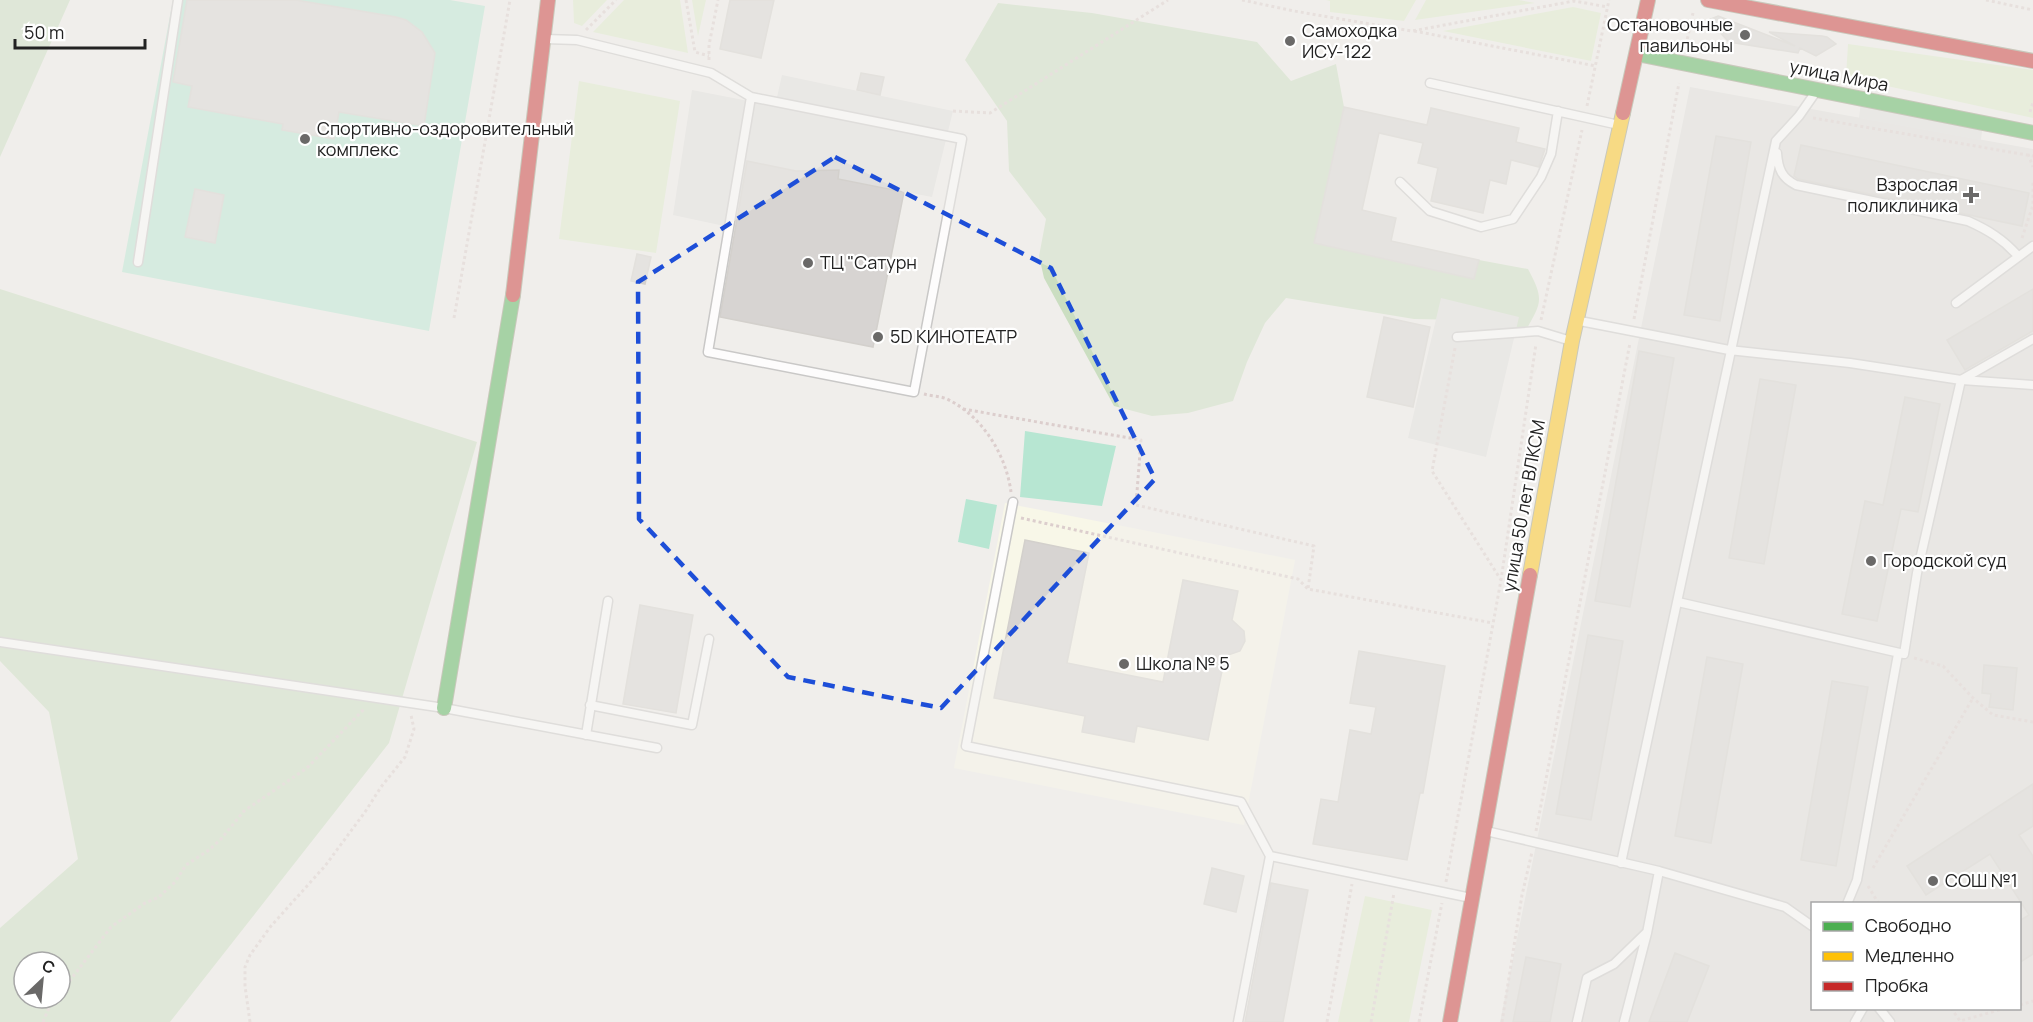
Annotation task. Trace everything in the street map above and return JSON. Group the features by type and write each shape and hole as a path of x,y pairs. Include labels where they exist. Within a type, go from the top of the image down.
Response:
{"street":[{"path":"444,708 511,314 548,0"},
{"name":"улица 50 лет ВЛКСМ","path":"1450,1022 1576,320 1648,0"},
{"path":"1708,0 2033,61"},
{"name":"улица Мира","path":"1637,54 2033,133"}],"lane":[{"path":"138,262 178,0"},
{"path":"543,39 577,40 711,73 751,97 962,139 914,392 708,352 751,97"},
{"path":"1430,83 1621,125"},
{"path":"1621,863 1776,141 1799,116 1817,90"},
{"path":"1400,182 1430,211 1481,227 1513,219 1541,177 1551,154 1558,111"},
{"path":"1776,141 1778,163 1785,180 1796,185 1968,221 1991,231 2015,253"},
{"path":"1956,303 2015,253 2033,246"},
{"path":"1576,320 1730,350 1850,363 1961,380 2033,385"},
{"path":"1457,337 1538,331 1572,341"},
{"path":"1847,902 1857,880 1917,573 1961,380 2033,339"},
{"path":"1013,502 966,746 1241,802 1270,856 1238,1022"},
{"path":"586,735 608,601"},
{"path":"1678,602 1901,654"},
{"path":"590,705 692,725 709,639"},
{"path":"0,642 444,708 657,748"},
{"path":"1485,831 1659,872 1785,907 1811,925"},
{"path":"1270,856 1473,898"},
{"path":"1624,1022 1647,933 1659,872"},
{"path":"1577,1022 1587,978 1614,964 1647,933"},
{"path":"1881,1010 1890,1022"}],"path":[{"path":"454,318 510,0"},
{"path":"577,40 616,0"},
{"path":"686,0 695,52 709,56"},
{"path":"711,73 709,45 718,0"},
{"path":"953,111 990,113 1168,0"},
{"path":"1242,0 1596,66"},
{"path":"1567,0 1608,7"},
{"path":"1419,1022 1501,580 1538,331 1609,0"},
{"path":"1986,0 2033,10"},
{"path":"1412,31 1574,1"},
{"path":"1686,47 1693,12"},
{"path":"1633,326 1679,82"},
{"path":"1799,116 2033,156"},
{"path":"2015,253 2028,224 2033,204 2033,182"},
{"path":"1457,337 1432,471 1501,580"},
{"path":"1502,1022 1522,895 1630,338"},
{"path":"914,392 945,399 963,409 990,438 1001,454 1011,486 1013,502"},
{"path":"963,409 1141,440 1136,505 1314,546 1308,589"},
{"path":"1010,515 1298,579 1308,589 1493,623"},
{"path":"1901,654 1943,666 1973,698 1993,714 2033,722"},
{"path":"72,977 111,927 145,903 159,897 175,882 186,865 221,839 244,811 308,768 374,698"},
{"path":"1871,872 1973,698"},
{"path":"250,1022 244,986 245,967 250,955 271,926 325,866 405,757 414,729 412,717 405,703"},
{"path":"1327,1022 1354,873"},
{"path":"1371,1022 1396,882"},
{"path":"1861,889 1865,882 1879,902"},
{"path":"1959,1022 1999,1010"}],"highlighted area":[{"path":"835,157 1051,268 1155,479 941,708 788,677 639,519 638,282"}],"shaded area":[{"path":"782,75 953,111 932,197 838,179 839,170 796,171 747,161 738,209 729,227 673,215 692,90 775,106"},
{"path":"1690,87 2033,149 2033,1022 1500,1022"},
{"path":"1861,102 1983,123 1981,140 1859,118"},
{"path":"1441,298 1519,317 1486,457 1408,438"},
{"name":"Школа № 5","path":"1005,503 1295,560 1244,825 954,768"}],"green space":[{"path":"0,0 70,0 0,157"},
{"name":"Спортивно-оздоровительный комплекс","path":"173,0 450,0 485,6 429,331 122,272"},
{"path":"573,0 607,0 582,26 574,23"},
{"path":"624,0 680,0 688,53 593,32"},
{"path":"692,0 706,0 698,36"},
{"path":"1326,0 1416,0 1404,21 1330,12 1330,1"},
{"path":"1426,0 1519,0 1535,3 1415,20"},
{"path":"998,3 1092,13 1257,42 1291,81 1336,64 1344,107 1314,243 1474,279 1479,260 1528,269 1537,287 1539,300 1526,330 1496,327 1464,320 1414,319 1286,298 1265,323 1247,362 1233,401 1188,413 1152,416 1114,406 1044,278 1039,256 1046,219 1009,171 1007,121 965,60"},
{"path":"1573,7 1601,13 1591,61 1443,31"},
{"path":"1848,44 2033,70 2033,118 1846,77"},
{"path":"579,81 680,101 656,253 559,239"},
{"path":"0,289 477,442 389,743 170,1022 0,1022 0,928 78,859 49,712 0,661"},
{"path":"1025,431 1116,446 1102,506 1020,497"},
{"path":"966,499 997,505 989,549 958,542"},
{"path":"1365,896 1432,910 1409,1022 1338,1022"}],"building":[{"path":"187,0 296,0 406,20 422,32 435,53 424,126 339,112 334,139 282,130 283,124 188,107 192,86 173,82"},
{"path":"730,0 774,0 761,58 720,49"},
{"name":"Остановочные павильоны","path":"1718,16 1795,46 1769,32 1822,36 1836,44 1816,56 1800,48 1798,53 1729,42 1708,20"},
{"path":"861,73 884,77 880,95 857,90"},
{"path":"1344,107 1427,125 1431,108 1519,128 1516,142 1545,149 1539,167 1511,160 1506,184 1490,180 1483,213 1431,201 1438,168 1418,163 1423,143 1379,133 1362,210 1396,218 1391,241 1479,260 1474,279 1314,243"},
{"path":"1716,136 1751,142 1720,321 1684,315"},
{"path":"1801,145 2029,193 2022,226 1798,179 1794,176"},
{"name":"ТЦ \"Сатурн","path":"747,161 796,171 839,170 838,179 904,192 873,347 720,317"},
{"path":"195,189 224,195 215,243 185,237"},
{"path":"637,254 651,257 645,284 631,281"},
{"path":"2033,289 2033,331 1965,370 1947,340"},
{"path":"1384,317 1430,327 1413,407 1367,397"},
{"path":"1639,351 1674,358 1630,607 1595,601"},
{"path":"1760,379 1796,385 1764,564 1729,558"},
{"path":"1905,397 1940,404 1918,512 1901,509 1877,621 1842,614 1865,501 1883,505"},
{"path":"1025,540 1089,553 1067,663 1163,682 1183,580 1238,591 1232,620 1244,631 1245,641 1240,651 1225,656 1208,740 1137,726 1134,742 1082,732 1085,716 994,698"},
{"path":"640,605 693,615 676,713 623,704"},
{"path":"1588,635 1623,641 1591,820 1556,814"},
{"path":"1359,651 1445,666 1423,793 1420,793 1407,860 1313,844 1321,799 1338,802 1350,730 1371,734 1376,707 1350,703"},
{"path":"1707,657 1743,664 1711,843 1675,836"},
{"path":"1984,665 2017,668 2013,710 1989,707 1991,694 1982,693"},
{"path":"1832,681 1868,687 1836,866 1801,860"},
{"name":"СОШ №1","path":"2033,784 2033,826 2019,835 2033,856 2033,954 2021,962 2021,920 2029,915 1990,854 1926,895 1907,866"},
{"path":"1212,868 1244,876 1236,912 1204,904"},
{"path":"1271,883 1308,890 1283,1022 1245,1022"},
{"path":"1675,953 1709,966 1687,1022 1649,1022"},
{"path":"1526,957 1561,964 1550,1022 1513,1022"}],"traffic: fast":[{"path":"1637,54 2033,133"},
{"path":"444,708 513,295"}],"traffic: slow":[{"path":"1530,575 1572,341 1623,113"}],"traffic: jam":[{"path":"513,295 548,0"},
{"path":"1623,113 1648,0"},
{"path":"1708,0 2033,61"},
{"path":"1450,1022 1530,575"}],"place":[{"name":"Остановочные павильоны","path":"1745,35"},
{"name":"Самоходка ИСУ-122","path":"1290,41"},
{"name":"Спортивно-оздоровительный комплекс","path":"305,139"},
{"name":"Взрослая поликлиника","path":"1971,195"},
{"name":"ТЦ \"Сатурн","path":"808,263"},
{"name":"5D КИНОТЕАТР","path":"878,337"},
{"name":"Городской суд","path":"1871,561"},
{"name":"Школа № 5","path":"1124,664"},
{"name":"СОШ №1","path":"1933,881"}]}
